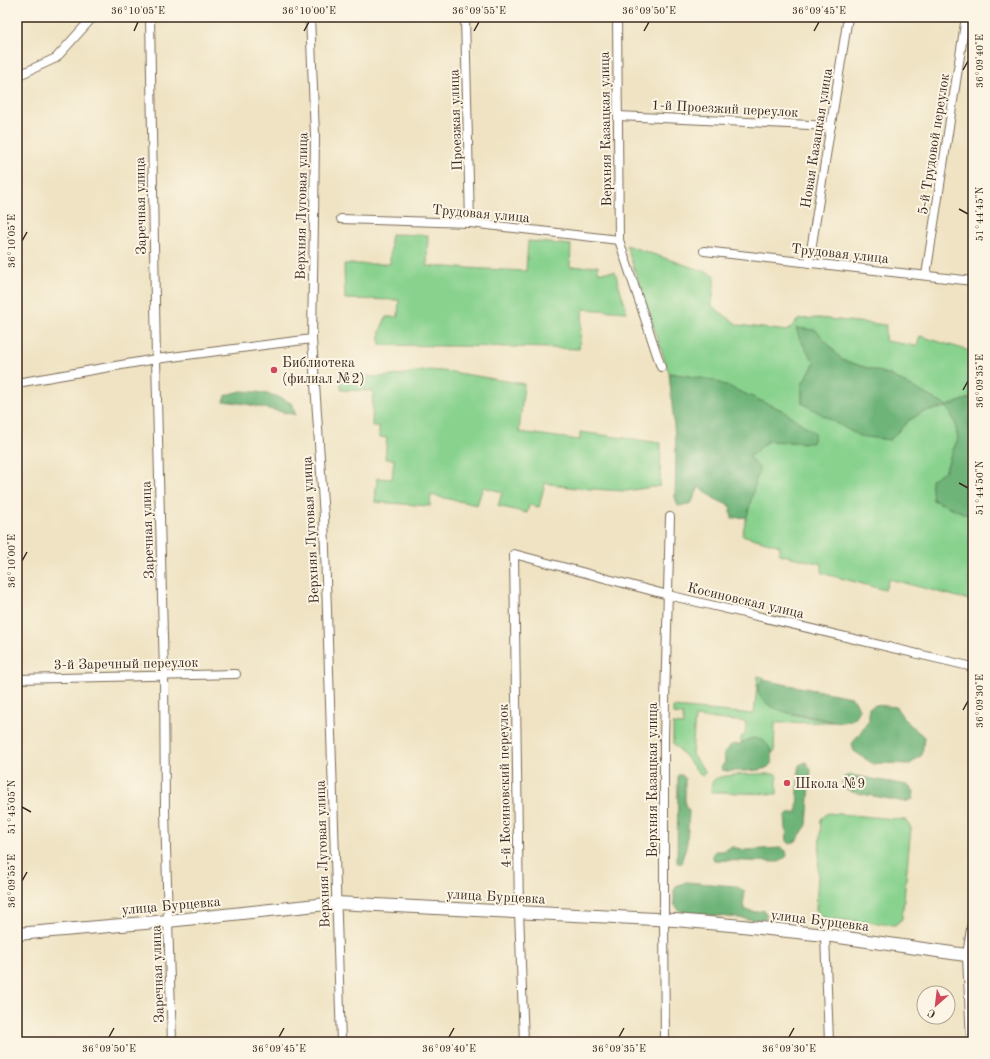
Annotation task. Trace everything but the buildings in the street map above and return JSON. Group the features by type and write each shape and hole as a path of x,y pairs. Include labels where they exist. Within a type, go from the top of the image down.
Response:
{"street":[{"path":"17,76 56,58 93,17"},
{"name":"Заречная улица","path":"150,17 156,359 164,675 165,810 172,1042"},
{"name":"Верхняя Луговая улица","path":"310,17 315,135 312,339 324,518 341,1042"},
{"name":"Проезжая улица","path":"464,17 470,223"},
{"name":"Верхняя Казацкая улица","path":"617,17 619,240 662,367"},
{"name":"Новая Казацкая улица","path":"809,263 848,17"},
{"name":"5-й Трудовой переулок","path":"926,275 966,17"},
{"name":"1-й Проезжий переулок","path":"618,116 831,126"},
{"name":"Трудовая улица","path":"341,219 470,223 619,240"},
{"name":"Трудовая улица","path":"704,251 973,281"},
{"path":"17,383 156,359 312,339"},
{"name":"Верхняя Казацкая улица","path":"665,1042 664,738 670,517"},
{"name":"Косиновская улица","path":"514,554 668,595 973,666"},
{"name":"4-й Косиновский переулок","path":"514,554 519,912 524,1042"},
{"name":"3-й Заречный переулок","path":"17,679 236,674"},
{"name":"улица Бурцевка","path":"17,934 168,921 336,903 664,919 825,935 970,955"},
{"path":"971,1042 970,955 973,916"},
{"path":"825,935 829,1042"}],"green space":[{"path":"391,234 428,235 427,266 526,271 528,241 571,245 570,267 598,266 598,272 615,272 627,312 583,309 579,349 380,345 380,331 386,317 398,317 399,300 345,299 344,264 390,264"},
{"path":"626,245 715,275 712,306 738,325 787,331 799,319 819,318 886,325 885,341 917,346 920,336 973,352 973,397 947,406 955,422 958,439 933,500 973,517 973,601 889,579 885,590 822,573 822,564 779,554 780,546 742,535 759,468 749,457 768,441 812,443 782,410 713,380 669,373","holes":["816,330 842,360 890,375 946,406 923,412 908,421 890,440 859,435 802,403 802,384 815,363"]},
{"path":"796,328 816,330 842,360 890,375 947,406 973,397 973,517 933,500 931,480 946,470 958,439 955,422 947,407 922,412 908,421 890,440 859,436 802,403 802,384 815,363 800,340"},
{"path":"341,370 374,377 429,370 452,372 524,384 519,432 580,440 580,432 661,443 660,486 626,491 575,488 545,483 539,507 529,505 527,513 498,506 502,492 483,487 477,505 431,495 430,506 375,502 377,478 392,479 394,459 385,459 387,438 379,437 379,426 372,426 373,391 341,390"},
{"path":"669,373 713,380 782,410 815,433 812,443 768,441 749,457 759,468 747,517 732,518 730,506 715,499 699,487 691,504 678,506 675,497 676,446"},
{"path":"241,391 267,394 285,400 291,403 296,415 246,404 223,401 226,395"},
{"path":"758,676 765,678 759,684 759,693 771,706 792,714 834,722 775,723 774,752 771,752 762,741 758,739 750,739 741,744 741,737 745,735 746,722 695,717 692,755 706,772 702,776 673,743 673,724 683,725 683,715 673,714 673,707 754,714"},
{"path":"763,680 851,697 856,702 859,709 853,719 842,722 797,715 782,711 768,704 759,694 758,686"},
{"path":"876,705 896,707 904,719 924,737 922,755 910,764 873,764 854,751 852,744 869,720 869,708"},
{"path":"753,738 762,740 768,745 772,753 771,764 765,769 760,770 722,770 721,768 725,762 724,753 730,746 733,744 739,745"},
{"path":"806,762 811,770 807,825 796,841 790,844 787,841 785,816 788,813 797,813 799,765"},
{"path":"744,774 777,774 777,794 711,792 712,783 714,780 725,776"},
{"path":"678,775 682,775 685,778 685,805 689,811 687,843 681,863 677,863"},
{"path":"850,775 907,785 914,791 913,799 905,802 852,792 845,788 842,783 844,777"},
{"path":"828,813 906,820 911,828 902,919 895,925 824,918 816,910 821,819"},
{"path":"732,847 745,850 781,848 786,851 787,856 779,862 714,860 712,855 715,851 723,851"},
{"path":"686,882 736,886 745,892 743,905 745,910 757,912 764,910 767,915 764,919 757,920 682,912 674,904 674,890 677,886"}],"place":[{"name":"Библиотека (филиал №2)","path":"274,370"},
{"name":"Школа №9","path":"787,783"}]}
